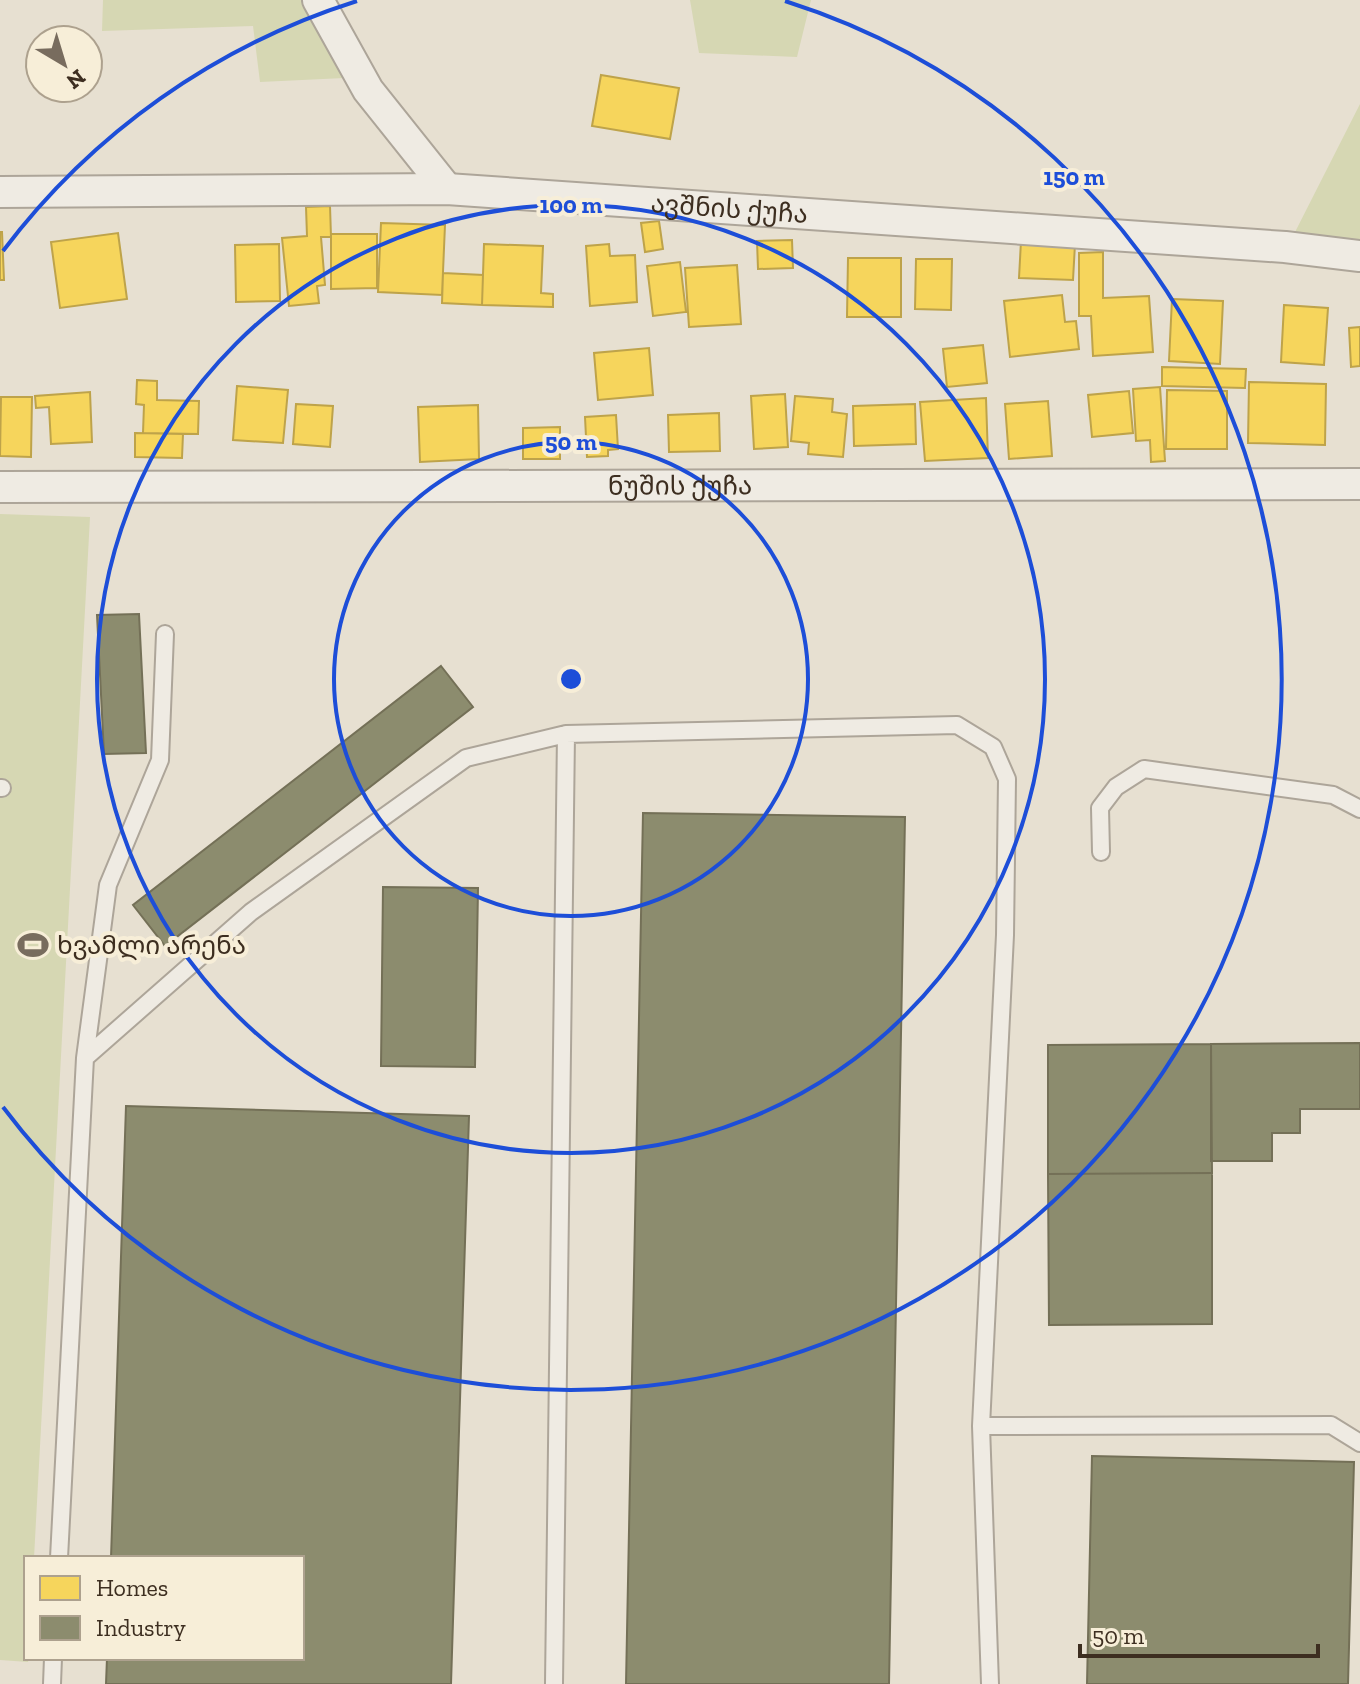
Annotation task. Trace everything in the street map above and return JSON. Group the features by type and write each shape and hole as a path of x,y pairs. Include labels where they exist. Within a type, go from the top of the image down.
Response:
{"street":[{"path":"318,0 368,90 447,189"},
{"name":"ავშნის ქუჩა","path":"0,192 447,189 1285,247 1360,256"},
{"name":"ნუშის ქუჩა","path":"0,487 1360,484"}],"lane":[{"path":"59,1556 85,1058 108,885 160,760 165,634"},
{"path":"85,1058 251,912 466,758 566,734 957,725 993,747 1007,779 1005,935 981,1426 990,1684"},
{"path":"554,1684 566,734"},
{"path":"1101,852 1100,808 1116,787 1144,769 1333,795 1360,809"},
{"path":"981,1426 1331,1425 1360,1443"},
{"path":"52,1684 53,1660"}],"green space":[{"path":"103,0 301,0 344,78 260,82 253,26 104,31"},
{"path":"690,0 811,0 797,57 699,53"},
{"path":"1360,104 1360,243 1293,236"},
{"name":"ხვამლი არენა","path":"0,514 90,517 34,1556 24,1556 24,1660 28,1660 28,1662 0,1660"}],"building: Homes":[{"path":"601,75 679,88 670,139 592,126"},
{"path":"330,206 331,237 321,237 325,285 317,286 319,303 289,306 282,238 307,236 306,207"},
{"path":"659,221 663,249 645,252 641,223"},
{"path":"381,223 445,225 442,295 378,292"},
{"path":"2,232 4,280 0,280"},
{"path":"118,233 127,299 60,308 51,242"},
{"path":"331,234 377,234 377,288 331,289"},
{"path":"792,240 793,268 758,269 757,241"},
{"path":"1021,241 1075,244 1073,280 1019,278"},
{"path":"279,244 280,301 236,302 235,245"},
{"path":"484,244 543,246 541,293 553,294 553,307 482,305"},
{"path":"609,244 610,256 635,255 637,302 590,306 586,246"},
{"path":"1103,252 1103,298 1149,296 1153,352 1093,356 1091,316 1079,316 1079,253"},
{"path":"848,258 901,258 901,317 847,317"},
{"path":"916,259 952,259 951,310 915,309"},
{"path":"680,262 686,312 653,316 647,266"},
{"path":"737,265 741,324 689,327 685,268"},
{"path":"443,273 483,275 482,305 442,303"},
{"path":"1062,295 1065,322 1076,321 1079,349 1010,357 1004,301"},
{"path":"1172,299 1223,301 1220,364 1169,361"},
{"path":"1284,305 1328,308 1324,365 1281,362"},
{"path":"1360,327 1360,366 1351,367 1349,328"},
{"path":"983,345 987,383 947,387 943,349"},
{"path":"649,348 653,395 598,400 594,353"},
{"path":"1162,367 1246,369 1245,388 1162,386"},
{"path":"137,380 157,381 157,400 199,401 198,434 143,433 144,405 136,404"},
{"path":"1249,382 1326,384 1325,445 1248,443"},
{"path":"237,386 288,390 283,443 233,440"},
{"path":"1160,387 1165,461 1151,462 1150,440 1136,441 1133,389"},
{"path":"1167,390 1227,391 1227,449 1166,449"},
{"path":"1129,391 1133,433 1092,437 1088,395"},
{"path":"90,392 92,442 51,444 49,407 36,408 35,396"},
{"path":"785,394 788,447 754,449 751,396"},
{"path":"795,396 833,399 832,412 847,414 843,457 808,454 809,443 791,441"},
{"path":"1,397 32,397 31,457 0,456"},
{"path":"986,398 988,458 925,461 920,402"},
{"path":"1048,401 1052,456 1009,459 1005,404"},
{"path":"296,404 333,406 330,447 293,444"},
{"path":"915,404 916,444 854,446 853,406"},
{"path":"478,405 479,459 420,462 418,407"},
{"path":"719,413 720,451 669,452 668,415"},
{"path":"616,415 618,449 608,450 608,456 587,457 585,417"},
{"path":"560,427 560,459 523,459 523,428"},
{"path":"135,433 183,434 182,458 135,457"}],"building: Industry":[{"path":"139,614 146,753 104,754 97,615"},
{"path":"441,666 473,707 165,946 133,905"},
{"path":"643,813 905,817 889,1684 626,1684"},
{"path":"383,887 478,888 475,1067 381,1066"},
{"path":"1360,1043 1360,1109 1300,1109 1300,1133 1272,1133 1272,1161 1211,1161 1211,1044"},
{"path":"1211,1044 1212,1173 1048,1174 1048,1045"},
{"path":"126,1106 469,1116 451,1684 106,1684 107,1660 304,1660 304,1556 111,1556"},
{"path":"1212,1173 1212,1324 1049,1325 1048,1174"},
{"path":"1092,1456 1354,1462 1348,1684 1087,1684"}],"place":[{"name":"ხვამლი არენა","path":"33,945"}]}
